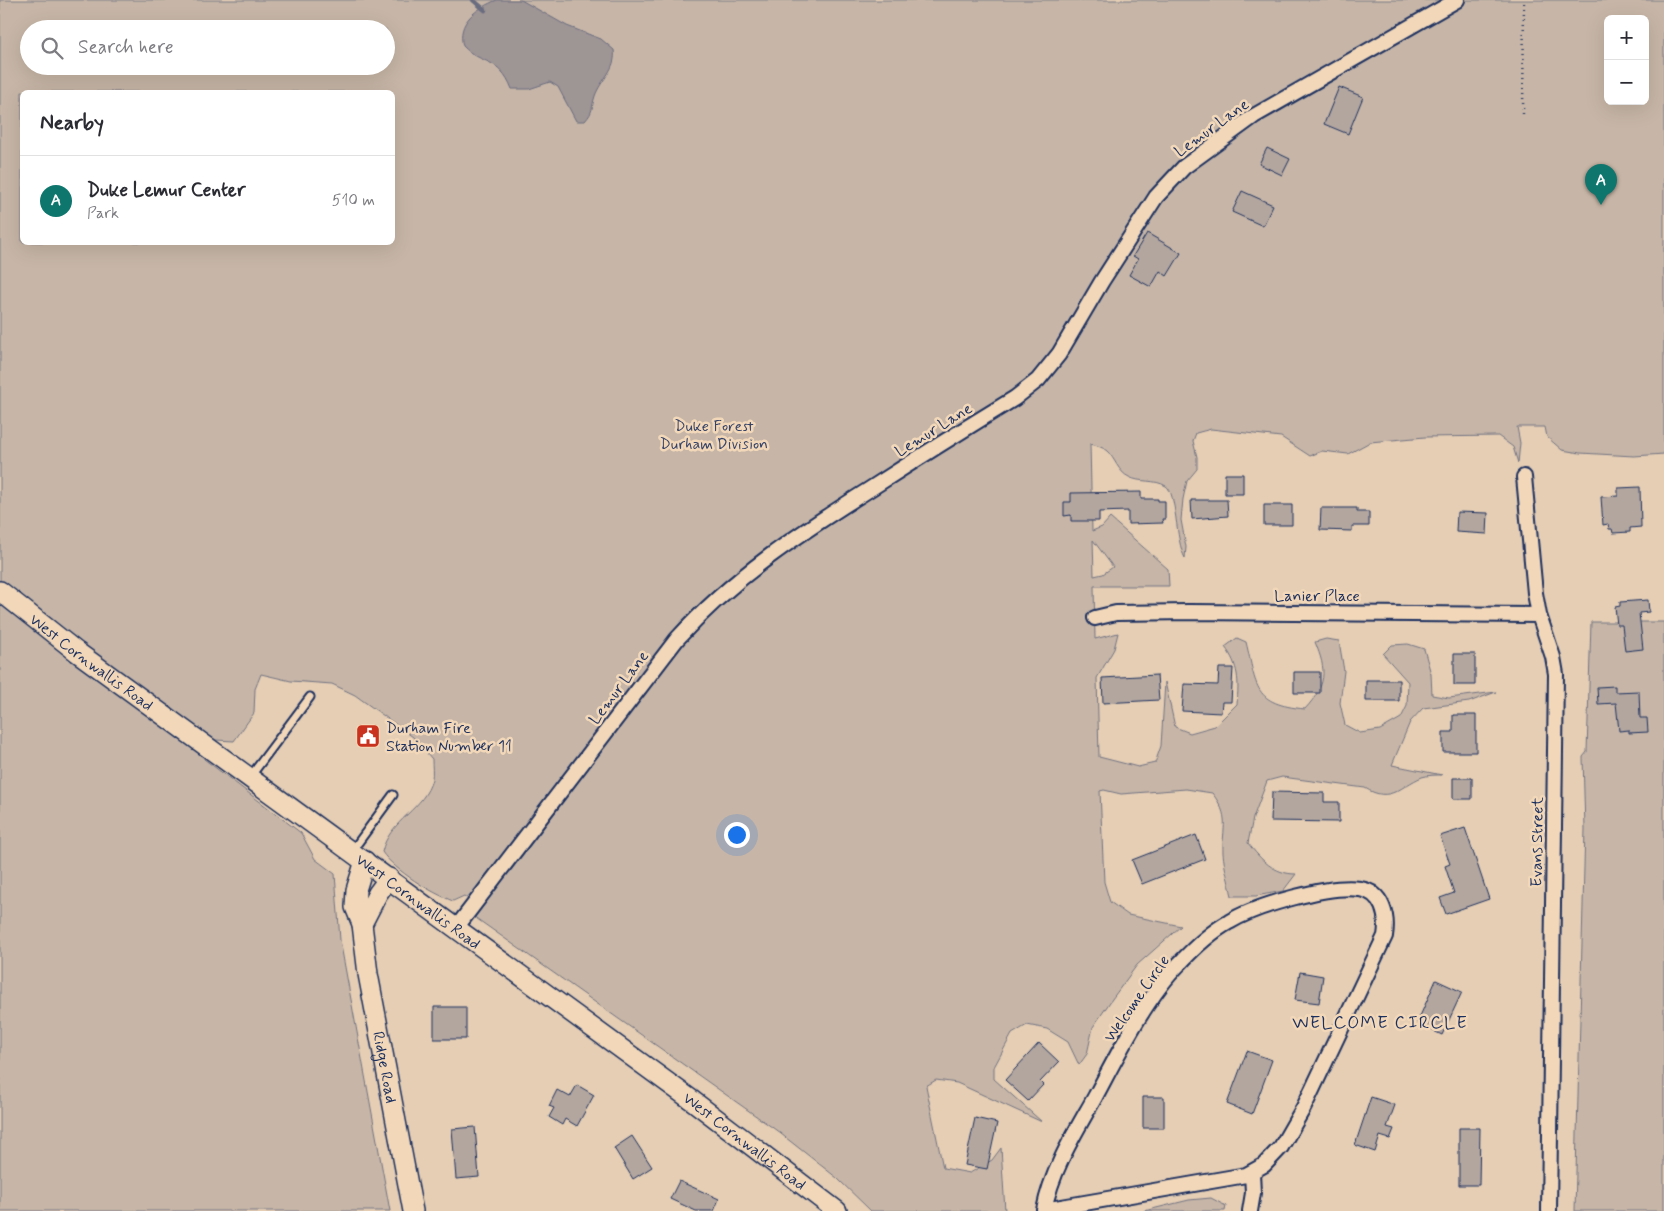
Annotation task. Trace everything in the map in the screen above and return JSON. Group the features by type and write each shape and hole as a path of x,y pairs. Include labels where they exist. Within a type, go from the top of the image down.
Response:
{"street":[{"name":"Lemur Lane","path":"456,928 677,639 703,610 735,581 786,542 1015,398 1038,380 1059,354 1102,281 1156,197 1184,167 1254,116 1457,0"},
{"name":"Evans Street","path":"1524,477 1539,615 1551,647 1556,674 1549,1211"},
{"name":"West Cornwallis Road","path":"0,591 77,652 693,1101 837,1211"},
{"name":"Lanier Place","path":"1095,618 1116,613 1189,612 1539,615"},
{"name":"Ridge Road","path":"358,856 354,907 362,924 368,974 413,1211"},
{"path":"362,924 378,893 389,878"},
{"name":"Welcome Circle","path":"1361,889 1375,896 1384,908 1388,921 1386,936 1304,1107 1273,1156 1252,1173 1212,1183 1044,1210 1054,1175 1113,1063 1137,1022 1178,965 1217,930 1248,912 1316,893 1361,889"},
{"path":"1250,1211 1253,1193 1252,1173"}],"lane":[{"path":"250,778 310,697"},
{"path":"358,856 393,795"}],"path":[{"path":"1523,114 1524,0"}],"green space":[{"name":"Duke Forest Durham Division","path":"0,0 1664,0 1664,454 1634,456 1562,450 1547,437 1545,427 1517,427 1520,443 1518,463 1513,447 1498,436 1425,437 1370,442 1348,454 1322,451 1310,456 1281,437 1211,429 1196,433 1193,441 1197,457 1197,469 1187,481 1181,520 1186,547 1185,558 1179,540 1170,490 1157,482 1138,480 1125,475 1107,451 1090,444 1092,531 1102,527 1110,518 1168,569 1169,586 1094,586 1095,639 1118,633 1114,649 1097,678 1099,757 1138,767 1155,763 1161,746 1165,682 1175,727 1190,733 1215,726 1237,704 1237,674 1230,654 1225,647 1237,638 1246,642 1256,682 1266,697 1275,703 1288,707 1305,709 1318,692 1323,677 1322,661 1315,642 1326,639 1339,641 1344,671 1340,703 1345,725 1360,733 1380,730 1401,718 1407,706 1408,682 1383,654 1392,645 1408,644 1424,649 1431,674 1432,695 1449,698 1496,692 1469,702 1423,708 1410,722 1392,765 1442,775 1422,777 1389,794 1374,792 1365,788 1282,777 1267,781 1253,818 1248,843 1258,855 1275,869 1281,872 1296,874 1283,891 1256,896 1232,896 1225,869 1223,844 1224,816 1218,801 1212,793 1186,789 1121,794 1104,790 1100,791 1104,882 1110,902 1128,915 1181,926 1137,965 1112,999 1093,1027 1087,1054 1079,1065 1068,1042 1047,1029 1027,1025 1012,1034 994,1067 994,1079 1042,1122 957,1083 936,1080 926,1086 943,1168 970,1173 992,1160 1001,1148 1005,1211 871,1211 837,1178 776,1130 473,916 478,906 464,896 453,901 444,897 414,881 396,867 382,852 392,831 422,799 428,789 432,779 432,759 413,737 355,695 332,684 291,681 261,674 255,689 254,713 234,741 216,740 211,737 204,759 301,833 315,859 335,874 340,940 390,1211 0,1211","holes":["1093,540 1113,567 1103,574 1094,576"]},
{"path":"1591,622 1664,622 1664,1211 1575,1211 1585,829 1583,757 1587,752"},
{"path":"1211,1198 1226,1206 1225,1211 1144,1211 1189,1200"}],"shaded area":[{"path":"497,0 521,0 567,26 601,39 614,50 611,68 595,96 591,112 585,121 576,121 558,87 550,82 529,89 512,89 502,71 477,57 463,46 462,37 465,23 482,7"}],"building":[{"path":"1339,87 1363,97 1348,134 1324,124"},
{"path":"1267,148 1290,159 1282,175 1259,164"},
{"path":"1242,191 1273,205 1263,226 1232,212"},
{"path":"1147,233 1181,253 1167,276 1160,271 1151,287 1129,275 1138,259 1133,256"},
{"path":"1225,474 1243,474 1243,494 1225,494"},
{"path":"1640,487 1641,527 1630,528 1630,532 1613,533 1612,529 1609,529 1608,524 1603,525 1601,497 1618,496 1618,488"},
{"path":"1141,492 1141,499 1165,501 1165,519 1162,519 1163,523 1128,524 1128,511 1099,512 1099,521 1071,521 1071,515 1064,516 1064,502 1071,502 1071,493"},
{"path":"1191,500 1227,500 1228,516 1192,519"},
{"path":"1264,505 1292,505 1292,525 1264,525"},
{"path":"1321,508 1357,508 1357,512 1369,512 1369,526 1352,526 1352,531 1320,530"},
{"path":"1457,512 1488,513 1487,534 1456,532"},
{"path":"1648,600 1649,612 1639,613 1643,649 1625,651 1622,625 1617,625 1615,607 1620,606 1620,602"},
{"path":"1454,654 1475,654 1475,685 1454,685"},
{"path":"1219,668 1233,668 1231,702 1222,702 1221,713 1182,711 1184,684 1218,685"},
{"path":"1294,672 1320,672 1320,693 1294,693"},
{"path":"1157,675 1159,700 1103,703 1102,678"},
{"path":"1366,680 1399,680 1399,701 1366,701"},
{"path":"1615,686 1615,692 1639,691 1640,718 1647,718 1648,732 1629,733 1629,730 1619,731 1616,703 1598,704 1597,687"},
{"path":"1453,715 1476,715 1476,752 1443,752 1443,732 1453,732"},
{"path":"1453,778 1472,778 1472,799 1453,799"},
{"path":"1272,792 1324,793 1324,802 1339,802 1339,822 1271,821"},
{"path":"1465,828 1489,899 1446,914 1440,898 1454,893 1445,866 1450,864 1440,836"},
{"path":"1196,835 1205,859 1142,884 1132,860"},
{"path":"1300,972 1323,976 1319,1003 1295,1000"},
{"path":"1436,980 1462,992 1442,1035 1417,1023"},
{"path":"434,1007 466,1007 466,1039 434,1039"},
{"path":"1039,1043 1059,1062 1040,1082 1043,1085 1028,1101 1005,1080"},
{"path":"1247,1051 1272,1060 1252,1114 1227,1104"},
{"path":"577,1085 594,1095 577,1126 565,1119 562,1125 549,1117 554,1108 549,1106 557,1090 570,1097"},
{"path":"1143,1097 1164,1097 1164,1128 1143,1128"},
{"path":"1371,1097 1395,1105 1387,1127 1394,1129 1390,1139 1380,1136 1375,1152 1355,1145"},
{"path":"975,1118 997,1123 987,1169 965,1165"},
{"path":"475,1127 479,1177 456,1179 452,1129"},
{"path":"1459,1128 1480,1128 1479,1185 1459,1185"},
{"path":"632,1136 652,1167 633,1179 614,1148"},
{"path":"679,1181 719,1199 714,1211 696,1211 670,1199"}],"waterway":[{"path":"473,0 485,10"}],"place":[{"name":"Duke Lemur Center","path":"1601,205"},
{"name":"Durham Fire Station Number 11","path":"368,736"}],"district":[{"name":"WELCOME CIRCLE","path":"1380,1022"}]}
